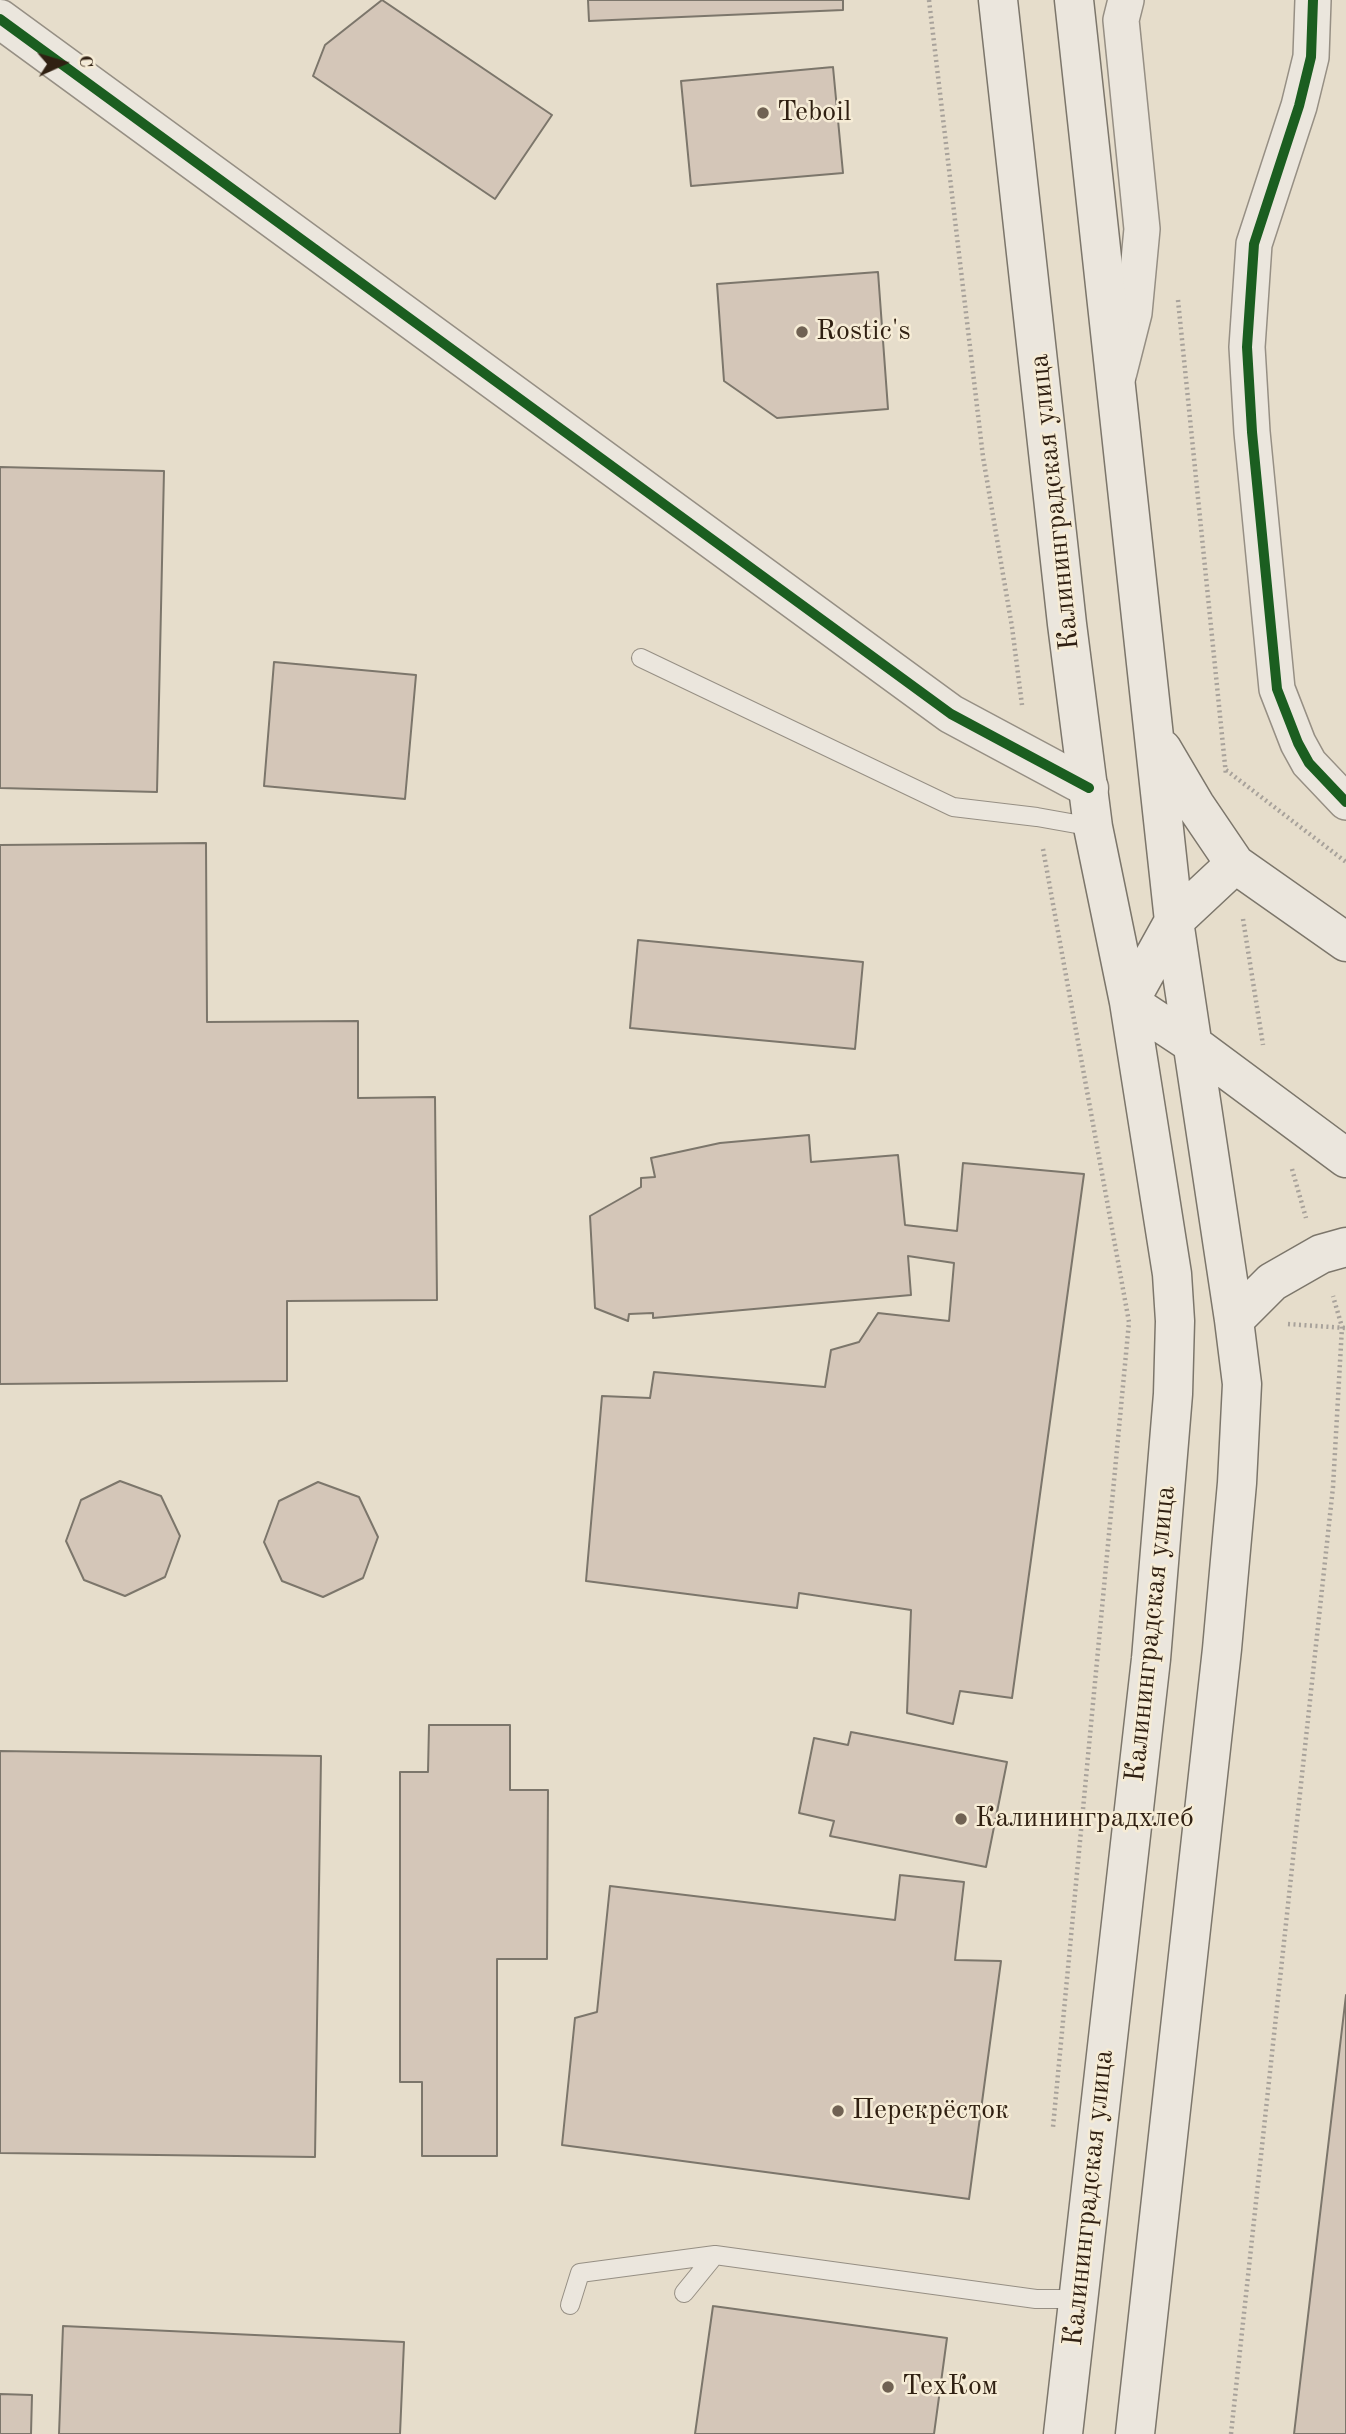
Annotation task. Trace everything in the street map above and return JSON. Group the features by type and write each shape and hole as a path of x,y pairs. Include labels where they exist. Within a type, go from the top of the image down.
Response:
{"main road":[{"name":"Калининградская улица","path":"998,0 1067,624 1093,827 1129,1002 1172,1274 1175,1321 1173,1394 1151,1659 1063,2434"},
{"path":"1074,0 1174,921 1242,1384 1237,1483 1222,1649 1135,2434"},
{"path":"0,19 951,714 1089,788"},
{"path":"1156,738 1195,805 1235,864 1346,942"},
{"path":"1235,864 1174,921 1129,1002 1191,1043 1346,1158"},
{"path":"1234,1320 1272,1282 1334,1250"}],"street":[{"path":"1116,382 1134,313 1142,229 1121,20 1126,0"},
{"path":"1313,0 1311,57 1254,244 1247,347 1252,432 1277,689 1298,743 1309,763 1346,802"}],"lane":[{"path":"641,658 953,807 1093,827"},
{"path":"570,2305 580,2273 715,2255 1036,2299 1077,2299"},
{"path":"684,2293 715,2255"}],"path":[{"path":"929,0 983,457 1012,626 1029,758"},
{"path":"1178,298 1227,783"},
{"path":"1226,770 1346,862"},
{"path":"1037,817 1129,1322 1052,2134"},
{"path":"1231,2434 1333,1487 1342,1327 1334,1250 1308,1224 1274,1103 1254,996 1235,864"}],"building":[{"path":"382,0 552,115 495,199 313,76 325,45"},
{"path":"588,0 843,0 843,10 589,21"},
{"path":"833,67 843,173 691,186 681,81"},
{"name":"Rostic's","path":"878,272 888,409 777,418 724,381 717,284"},
{"path":"0,467 164,471 157,792 0,788"},
{"path":"274,662 416,675 405,799 264,786"},
{"path":"206,843 207,1022 358,1021 358,1098 435,1097 437,1300 287,1301 287,1381 0,1384 0,845"},
{"path":"638,940 863,962 855,1049 630,1028"},
{"path":"809,1135 811,1162 898,1155 905,1225 957,1231 963,1163 1084,1174 1012,1698 960,1691 953,1724 907,1713 911,1610 799,1593 797,1608 586,1581 602,1396 650,1398 654,1372 825,1387 831,1350 859,1342 878,1313 949,1321 954,1263 908,1256 911,1295 653,1318 653,1313 629,1314 628,1321 595,1308 590,1216 641,1187 641,1178 655,1177 651,1158 720,1143"},
{"path":"120,1481 161,1496 180,1536 165,1577 125,1596 84,1580 66,1541 81,1500"},
{"path":"318,1482 359,1497 378,1537 363,1578 323,1597 282,1581 264,1542 279,1501"},
{"path":"429,1725 510,1725 510,1790 548,1790 547,1959 497,1959 497,2156 422,2156 422,2082 400,2082 400,1772 428,1772"},
{"path":"851,1732 1007,1762 986,1867 830,1836 834,1821 799,1813 814,1738 848,1745"},
{"path":"0,1751 321,1756 315,2157 0,2153"},
{"path":"900,1875 964,1882 955,1960 1001,1961 969,2199 562,2145 575,2018 597,2012 610,1886 895,1920"},
{"path":"1346,1995 1346,2434 1294,2434"},
{"path":"713,2306 947,2338 934,2434 695,2434"},
{"path":"63,2326 404,2342 400,2434 59,2434"},
{"path":"0,2394 32,2395 31,2434 0,2434"}],"cycle path":[{"path":"1313,0 1311,57 1299,106 1254,244 1247,347 1252,432 1277,689 1298,743 1309,763 1346,802"},
{"path":"0,19 951,714 1089,788"}],"place":[{"name":"Teboil","path":"763,113"},
{"name":"Rostic's","path":"802,332"},
{"name":"Калининградхлеб","path":"961,1819"},
{"name":"Перекрёсток","path":"838,2111"},
{"name":"ТехКом","path":"888,2387"}]}
